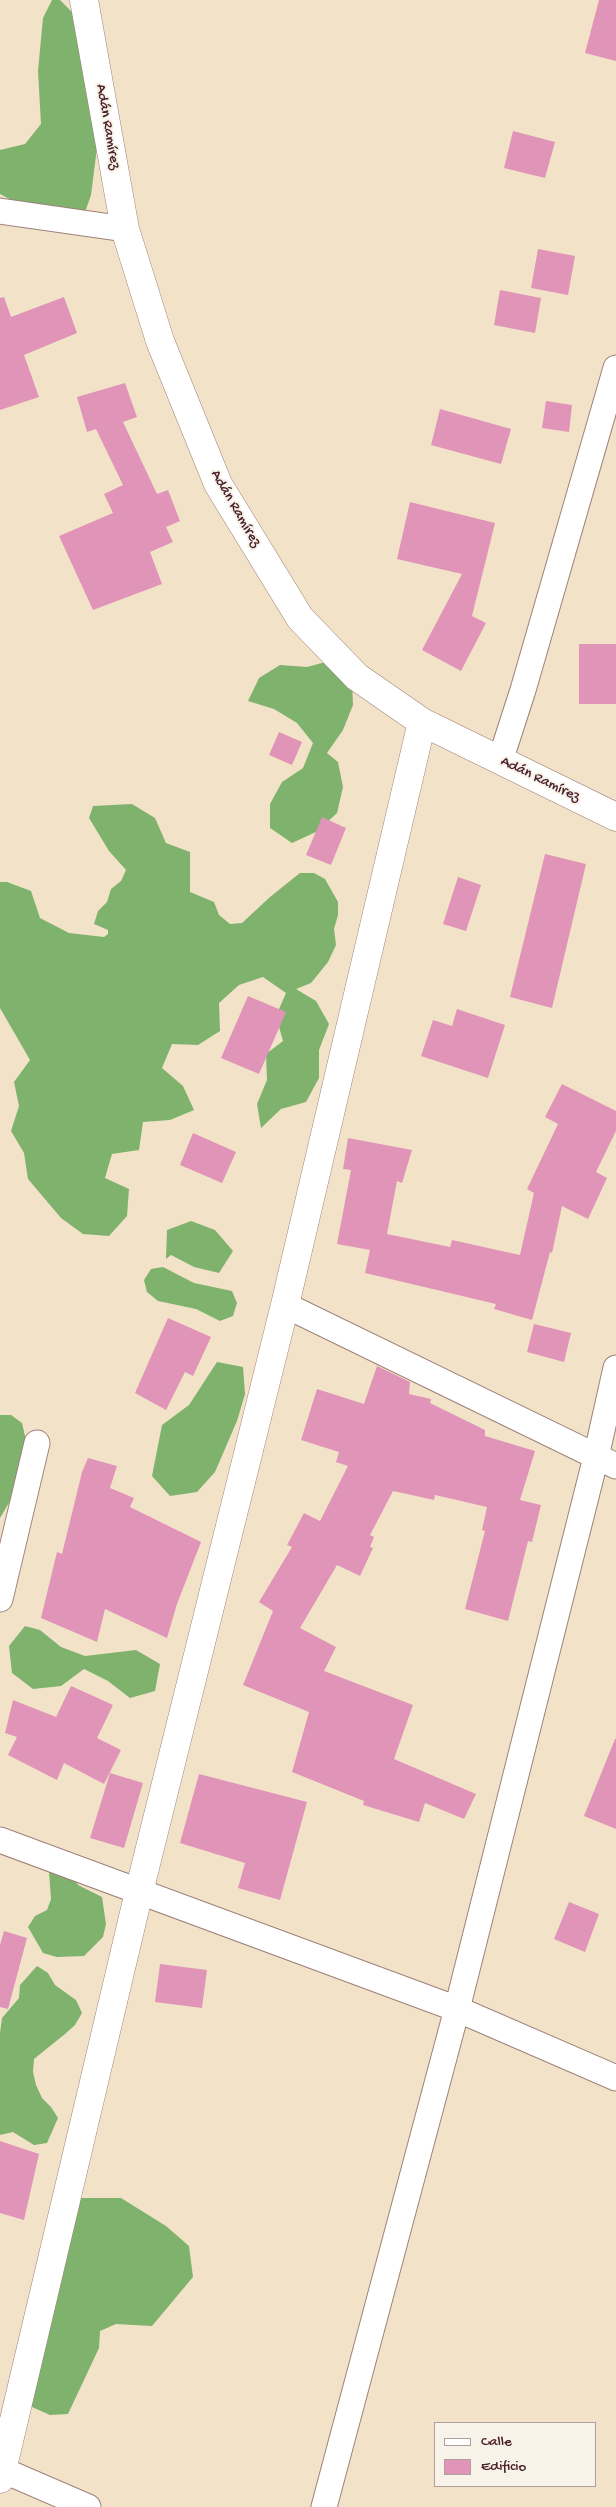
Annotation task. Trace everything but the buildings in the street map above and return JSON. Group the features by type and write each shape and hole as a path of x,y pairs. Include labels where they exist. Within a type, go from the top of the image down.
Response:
{"street":[{"name":"Adán Ramírez","path":"84,0 125,229 160,341 218,484 300,618 357,677 422,722 616,818"},
{"path":"0,212 125,229"},
{"path":"500,761 523,690 616,368"},
{"path":"88,2507 1,2473 139,1892 285,1305 422,722"},
{"path":"285,1305 606,1461"},
{"path":"324,2507 606,1461 616,1368"},
{"path":"0,1599 37,1442"},
{"path":"0,1840 457,2009 616,2078"}],"green space":[{"path":"52,0 60,0 73,13 98,140 91,195 82,221 13,201 0,194 0,150 25,144 41,124 38,71 43,18"},
{"path":"333,660 352,680 353,705 343,730 327,753 338,762 343,787 337,813 318,831 292,843 270,828 270,804 282,782 303,768 313,743 297,723 274,709 248,701 259,678 280,665 307,667"},
{"path":"132,804 155,818 166,843 190,852 190,892 214,902 219,915 230,924 242,923 300,873 314,873 325,879 338,902 338,915 334,929 336,945 328,962 311,983 296,989 316,1001 329,1024 319,1050 319,1078 306,1102 281,1109 261,1128 257,1104 267,1080 266,1054 283,1041 276,1016 286,993 263,977 239,985 219,1003 220,1031 198,1045 172,1044 162,1068 183,1086 194,1110 170,1120 143,1122 139,1150 112,1154 105,1178 129,1189 127,1216 109,1236 83,1234 61,1218 28,1179 24,1153 11,1131 19,1106 14,1082 30,1060 0,1008 0,882 7,882 31,891 40,918 69,933 104,937 108,934 108,930 94,924 98,911 107,902 111,889 121,881 126,870 109,851 89,818 93,806"},
{"path":"191,1221 215,1230 233,1251 219,1273 194,1267 171,1255 166,1259 167,1230"},
{"path":"163,1267 194,1283 232,1291 237,1303 233,1316 220,1321 196,1309 158,1301 147,1292 144,1280 151,1269"},
{"path":"217,1362 243,1367 245,1394 237,1421 215,1472 197,1492 170,1496 152,1476 162,1425 189,1405"},
{"path":"0,1415 11,1415 22,1423 28,1449 13,1496 0,1518"},
{"path":"25,1626 40,1630 61,1647 85,1656 136,1650 160,1664 155,1691 130,1698 108,1681 84,1669 61,1686 33,1689 12,1673 9,1646"},
{"path":"54,1860 71,1873 78,1885 102,1897 106,1924 103,1937 84,1956 57,1957 43,1953 28,1927 35,1916 47,1910 51,1899 49,1872"},
{"path":"37,1966 48,1973 55,1985 76,2000 82,2013 75,2025 34,2059 33,2072 36,2085 42,2098 58,2118 47,2143 34,2145 13,2132 0,2135 0,2033 2,2018 19,1998 20,1985"},
{"path":"72,2198 121,2198 166,2226 189,2246 193,2277 152,2326 116,2324 100,2331 99,2348 68,2414 50,2415 32,2407 23,2372"}]}
